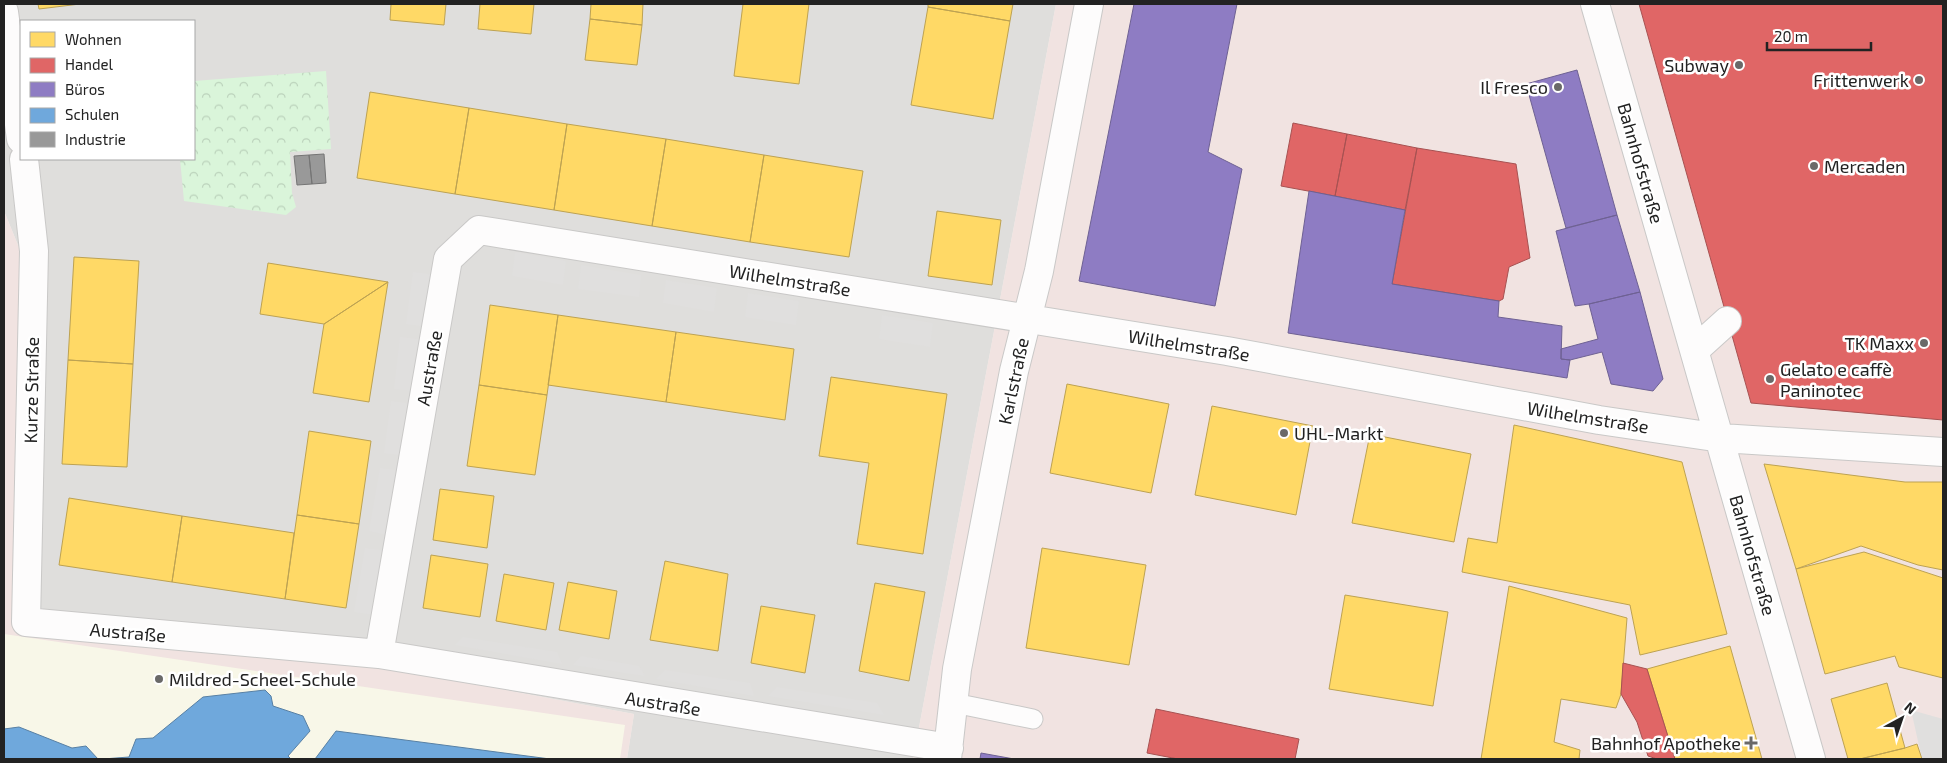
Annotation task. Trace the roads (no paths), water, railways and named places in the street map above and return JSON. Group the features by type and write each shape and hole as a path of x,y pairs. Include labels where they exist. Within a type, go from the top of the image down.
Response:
{"street":[{"name":"Karlstraße","path":"948,754 957,669 1026,319 1039,271 1089,4"},
{"name":"Bahnhofstraße","path":"1595,4 1721,438 1811,759"},
{"path":"4,12 20,131"},
{"name":"Kurze Straße","path":"24,160 34,251 26,622"},
{"name":"Wilhelmstraße","path":"448,259 479,230 1227,350 1599,420 1721,438 1943,452"},
{"name":"Austraße","path":"379,654 448,259"},
{"path":"1695,350 1728,321"},
{"name":"Austraße","path":"26,622 379,654 948,754"}],"lane":[{"path":"954,703 1033,719"}],"place":[{"name":"Subway","path":"1739,65"},
{"name":"Frittenwerk","path":"1919,80"},
{"name":"Il Fresco","path":"1558,87"},
{"name":"Mercaden","path":"1814,166"},
{"name":"TK Maxx","path":"1924,343"},
{"name":"Gelato e caffè Paninotec","path":"1770,379"},
{"name":"UHL-Markt","path":"1284,433"},
{"name":"Mildred-Scheel-Schule","path":"159,679"},
{"name":"Bahnhof Apotheke","path":"1751,743"}]}
